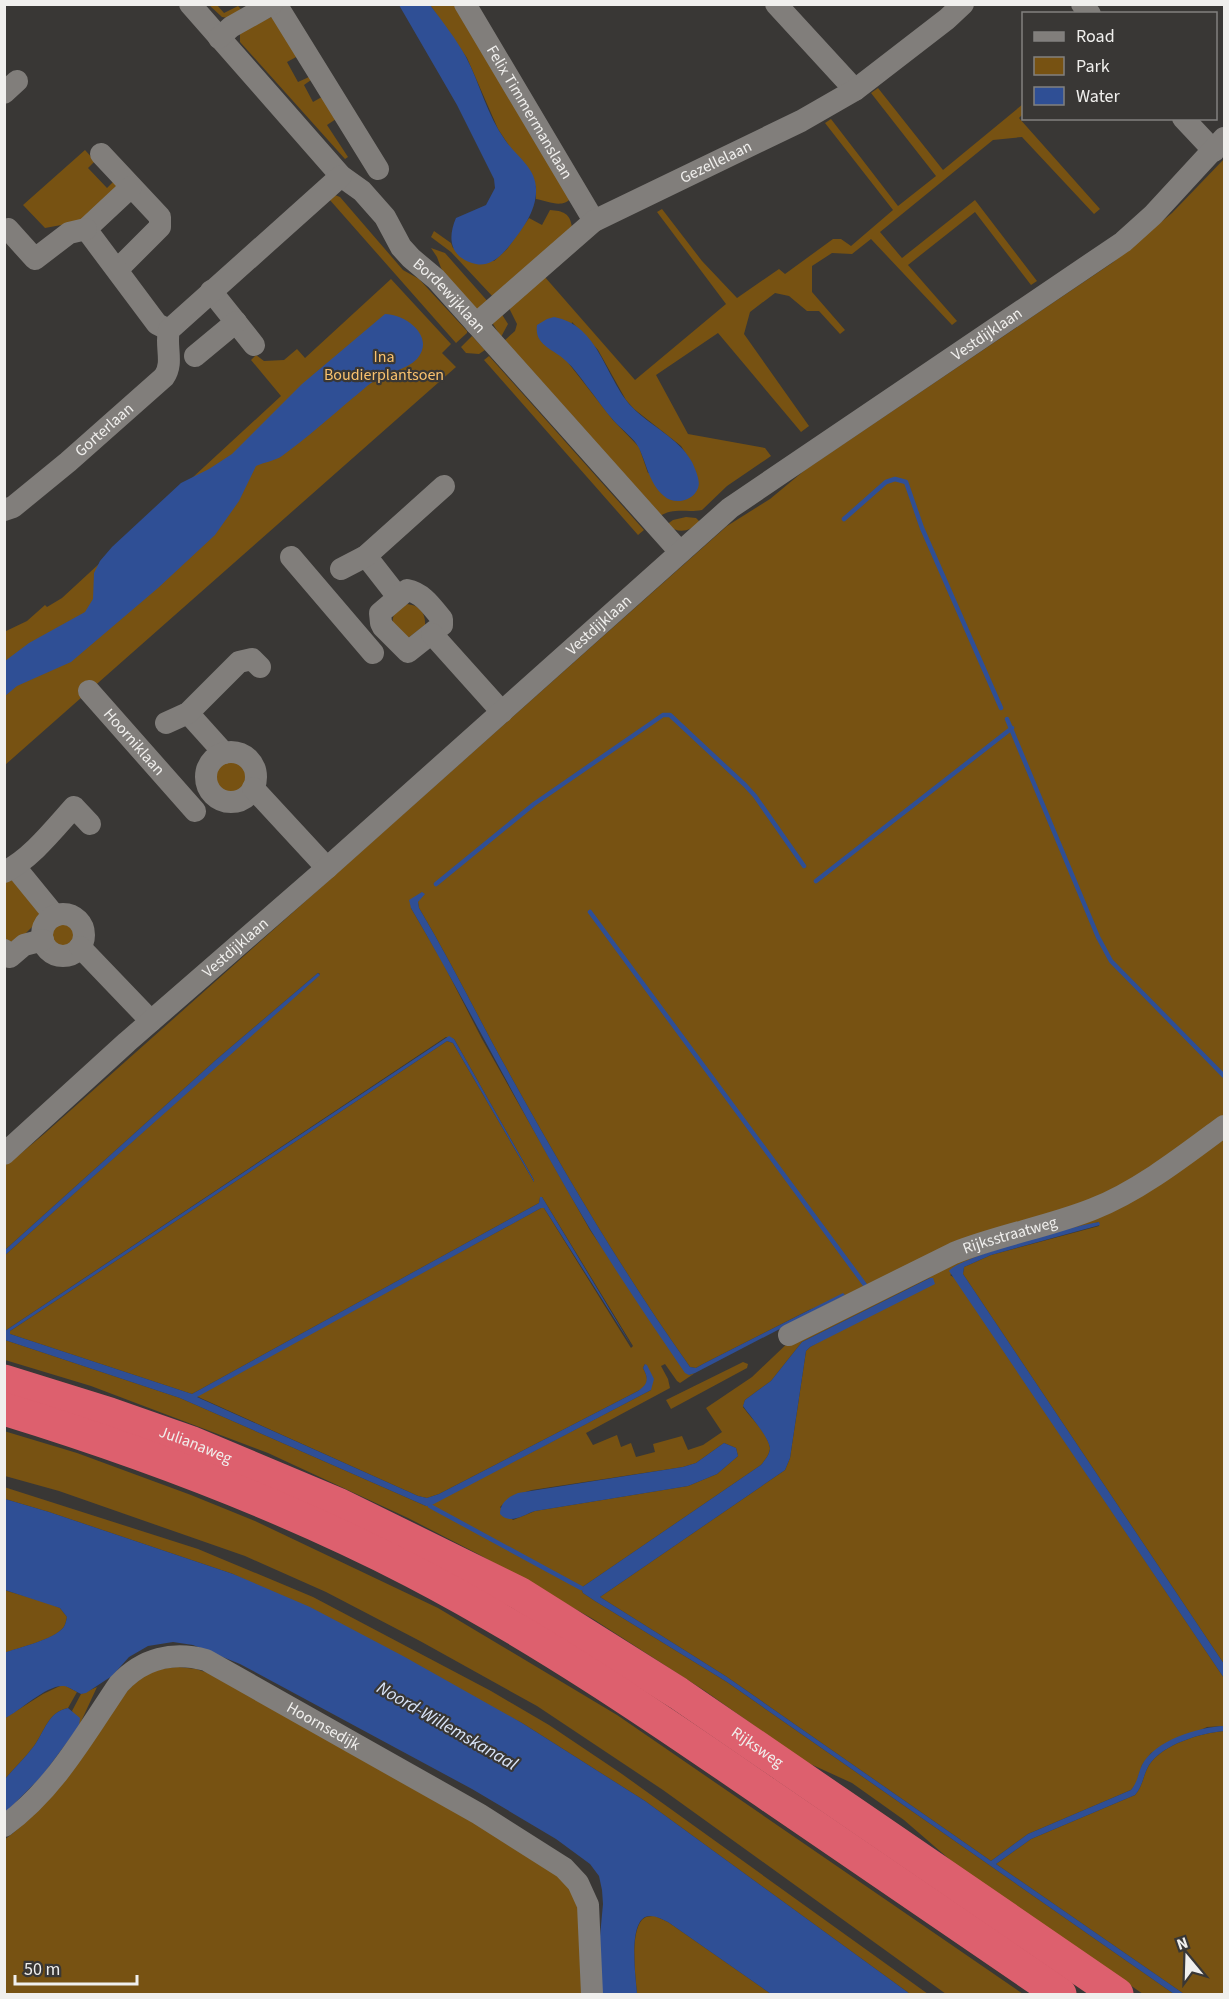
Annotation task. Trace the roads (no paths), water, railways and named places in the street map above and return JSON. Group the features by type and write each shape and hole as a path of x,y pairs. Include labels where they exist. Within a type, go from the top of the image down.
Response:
{"highway":[{"name":"Julianaweg","path":"4,1381 190,1442 340,1505 381,1525"},
{"name":"Julianaweg","path":"4,1410 98,1439 181,1470 311,1522 349,1541"},
{"name":"Rijksweg","path":"381,1525 519,1593 678,1693 1117,1995"},
{"name":"Rijksweg","path":"349,1541 412,1571 494,1616 643,1708 1060,1995"}],"street":[{"name":"Bordewijklaan","path":"190,4 341,176 362,191 385,217 406,253 436,279 680,552"},
{"path":"219,38 231,27 274,4 378,169"},
{"name":"Felix Timmermanslaan","path":"465,4 594,221"},
{"path":"776,4 855,90"},
{"name":"Gezellelaan","path":"476,324 594,221 801,121 855,90 963,4"},
{"path":"1186,120 1219,144"},
{"name":"Vestdijklaan","path":"4,1154 730,508 1123,242 1153,215 1219,144"},
{"path":"101,154 160,217 160,227 118,269"},
{"path":"86,229 157,324 169,330 341,176"},
{"path":"11,242 35,259 69,233 86,229 131,187"},
{"path":"211,291 254,345"},
{"path":"195,356 236,322"},
{"name":"Gorterlaan","path":"4,510 13,507 68,462 164,377 169,364 166,339 169,330"},
{"path":"341,569 366,556 444,486"},
{"path":"366,556 398,597"},
{"path":"291,557 367,645 381,623"},
{"path":"407,590 416,591 442,619 442,626 408,652 381,623 380,613 407,590"},
{"path":"432,634 502,712"},
{"path":"166,723 188,713 239,662 252,659 260,667"},
{"name":"Hoorniklaan","path":"88,691 195,811"},
{"path":"188,713 224,753"},
{"path":"233,752 243,755 255,769 256,778 248,795 230,802 213,794 206,776 211,762 224,753 233,752"},
{"path":"180,793 198,779 206,776"},
{"path":"253,788 327,868"},
{"path":"55,916 10,869 54,830 74,807 90,824"},
{"path":"64,914 72,916 83,930 84,939 80,948 67,956 51,952 43,939 44,926 55,916 64,914"},
{"path":"4,950 10,957 24,945 43,939"},
{"path":"80,948 151,1022"},
{"name":"Rijksstraatweg","path":"789,1335 954,1253 981,1242 1094,1209 1122,1196 1224,1126"},
{"name":"Hoornsedijk","path":"4,1826 37,1798 54,1779 119,1684 128,1675 137,1668 159,1658 183,1656 207,1660 479,1814 564,1868 578,1883 588,1905 592,1995"}],"water":[{"path":"399,5 430,5 466,57 499,130 533,175 536,197 524,226 503,253 486,264 476,264 461,257 453,247 452,233 456,218 486,205 495,188 494,179 457,105"},
{"path":"385,314 409,322 421,335 422,351 417,359 408,366 370,384 282,456 256,466 239,501 215,535 158,588 71,662 17,686 5,696 5,661 29,643 85,612 93,599 94,573 100,561 112,547 181,483 232,454 302,384"},
{"path":"554,317 569,322 581,330 600,354 632,407 686,453 699,482 692,496 682,501 672,501 659,491 634,441 610,417 572,367 542,342 537,332 537,325"},
{"path":"422,892 425,894 418,902 419,908 539,1127 612,1249 690,1367 696,1368 843,1293 845,1295 695,1373 689,1375 685,1373 590,1229 411,908 409,900"},
{"path":"318,973 320,975 5,1255 5,1250 217,1059"},
{"path":"449,1036 454,1039 534,1182 453,1043 447,1041 10,1331 10,1334 192,1394 539,1203 542,1197 633,1348 544,1208 541,1208 197,1397 427,1498 439,1494 638,1391 646,1381 643,1368 645,1364 654,1379 651,1390 430,1506 426,1506 180,1398 5,1340 5,1331"},
{"path":"1099,1222 1100,1225 991,1255 964,1267 963,1274 1224,1664 1224,1678 949,1271 957,1265 995,1250"},
{"path":"933,1278 935,1284 806,1351 790,1458 785,1470 600,1597 727,1677 991,1861 1028,1834 1131,1790 1148,1756 1167,1742 1190,1732 1224,1726 1224,1731 1194,1737 1163,1751 1149,1765 1135,1795 1031,1839 996,1864 1184,1994 1174,1994 727,1682 595,1601 583,1593 581,1588 761,1465 769,1452 769,1443 743,1406 745,1400 771,1381 802,1342"},
{"path":"724,1443 736,1448 738,1456 717,1474 688,1486 535,1511 512,1519 500,1514 505,1501 518,1493 683,1467 696,1463"},
{"name":"Noord-Willemskanaal","path":"5,1499 233,1574 310,1607 403,1656 522,1723 645,1801 910,1994 771,1994 668,1922 651,1916 645,1917 640,1922 636,1931 634,1953 637,1994 601,1994 599,1947 602,1890 599,1876 590,1864 556,1839 472,1789 240,1664 193,1645 173,1642 148,1646 129,1657 112,1676 86,1693 81,1694 64,1686 50,1689 5,1718 4,1653 55,1634 66,1623 67,1617 60,1608 5,1590"},
{"path":"68,1708 80,1718 79,1726 42,1776 5,1813 5,1779 34,1746 51,1718 61,1710"}],"waterway":[{"path":"844,519 886,482 895,479 906,482 922,528 1001,708"},
{"path":"436,884 534,804 663,715 670,715 745,785 804,866"},
{"path":"1007,719 1098,937 1111,961 1224,1076"},
{"path":"816,881 1012,728"},
{"path":"590,912 865,1285"},
{"path":"430,1506 581,1588"}],"park label":[{"name":"Ina Boudierplantsoen","path":"384,366"}]}
